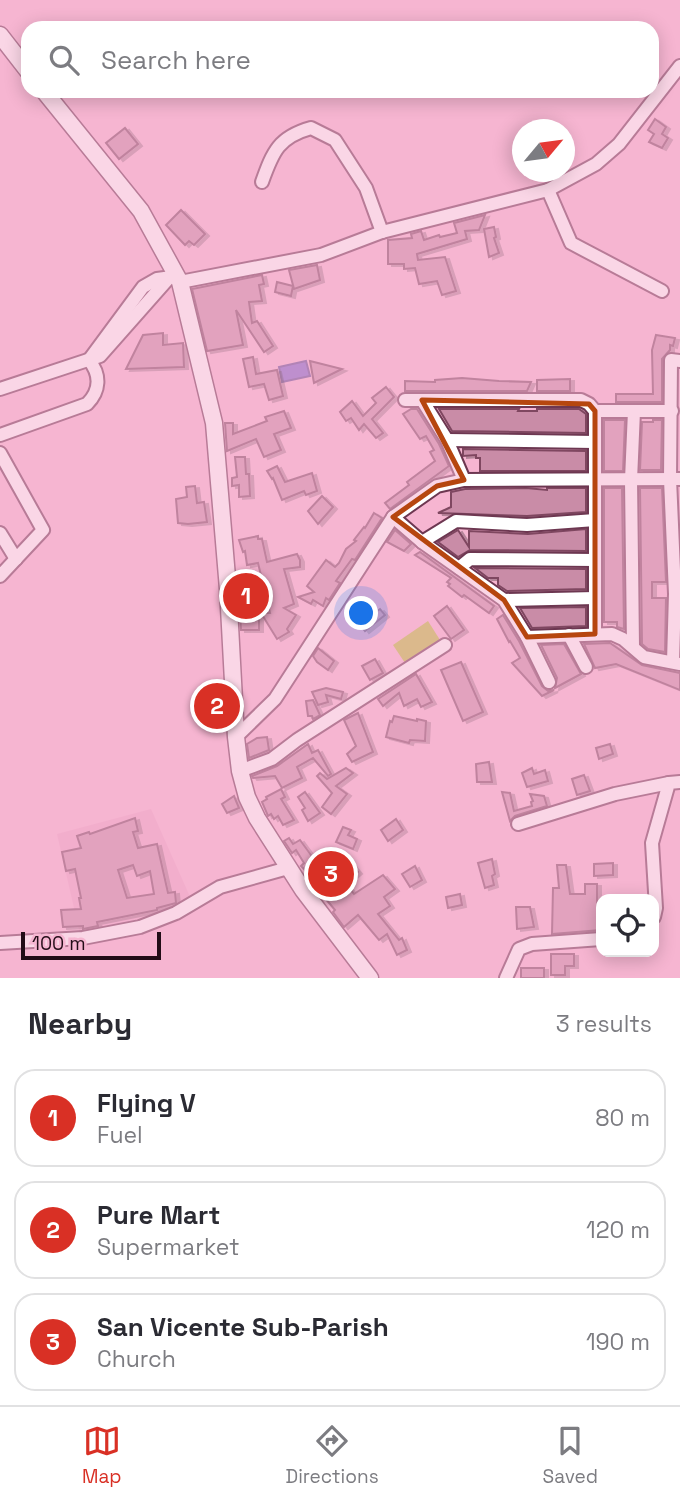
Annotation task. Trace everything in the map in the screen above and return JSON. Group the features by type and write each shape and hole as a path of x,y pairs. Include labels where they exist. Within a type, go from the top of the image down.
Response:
{"main road":[{"path":"0,35 21,62"},
{"path":"50,98 141,211 175,279 214,423 228,589 236,737 240,771 247,797 288,868 370,978"}],"street":[{"path":"659,93 680,66"},
{"path":"0,388 100,356 175,279 321,255 382,232 548,190 596,164 619,144 655,98"},
{"path":"262,181 272,154 290,134 311,128 335,140 366,188 382,232"},
{"path":"548,190 571,243 662,291"},
{"path":"0,435 86,404 93,397 98,382 96,370 89,360"},
{"path":"527,637 612,634 633,646 644,657 676,663 677,522 671,360 680,360"},
{"path":"405,400 580,400 595,411 595,634"},
{"path":"422,400 447,440 464,480"},
{"path":"595,411 672,411"},
{"path":"633,646 631,480 634,411"},
{"path":"447,440 595,442"},
{"path":"0,453 43,530 0,576"},
{"path":"236,737 275,699 393,517 437,486 464,480 675,479"},
{"path":"393,517 422,542 504,600 527,637 549,682"},
{"path":"422,542 456,521 527,525 595,520"},
{"path":"0,533 16,559"},
{"path":"459,568 470,559 595,560"},
{"path":"504,600 595,598"},
{"path":"569,635 586,667"},
{"path":"240,771 272,759 308,732 445,645"},
{"path":"518,824 615,794 675,782"},
{"path":"655,894 652,843 675,782"},
{"path":"0,943 83,938 140,927 176,913 220,887 288,868"},
{"path":"506,978 519,948 532,944 596,939"}],"highlighted area":[{"path":"422,400 589,404 595,411 595,634 527,637 504,600 393,517 437,486 464,480"}],"shaded area":[{"path":"306,361 310,376 282,382 279,367"},
{"path":"234,581 248,581 260,612 236,613"},
{"path":"428,621 440,640 405,663 393,645"},
{"path":"151,809 191,899 174,910 136,925 80,934 57,834"}],"building":[{"path":"655,119 666,127 662,134 668,138 662,148 649,142 654,134 648,130"},
{"path":"125,128 138,144 119,159 106,143"},
{"path":"181,210 205,234 194,245 189,241 185,245 166,225"},
{"path":"485,215 479,230 465,231 467,239 417,254 418,260 445,257 456,291 442,295 437,281 419,284 415,268 404,269 404,264 388,264 388,240 412,238 411,234 421,231 424,240 457,233 454,223"},
{"path":"494,227 499,253 489,257 484,229"},
{"path":"317,265 320,280 294,289 289,270"},
{"path":"262,275 264,284 259,285 262,301 249,302 252,323 257,321 273,346 264,352 236,310 243,345 207,351 192,289"},
{"path":"277,282 293,286 291,296 275,292"},
{"path":"163,333 163,345 183,343 184,367 126,369 143,335"},
{"path":"656,335 675,338 673,346 670,345 670,350 662,359 662,402 616,402 616,394 653,394 652,350"},
{"path":"253,357 256,374 277,370 283,396 269,400 264,384 249,387 243,359"},
{"path":"310,361 342,369 314,383"},
{"path":"462,378 531,382 527,391 405,391 405,381 435,382"},
{"path":"570,379 570,391 537,391 537,380"},
{"path":"386,387 394,397 372,419 383,433 376,438 364,424 359,430 351,418 346,421 340,412 352,401 363,416 376,403 372,398"},
{"path":"417,409 449,466 390,509 385,503 435,461 430,452 434,450 426,436 420,439 403,414"},
{"path":"439,409 579,409 586,414 586,433 452,431"},
{"path":"284,411 291,428 274,434 281,450 264,457 256,439 227,451 225,423 233,423 233,434 267,421 265,417"},
{"path":"604,420 625,420 623,471 604,471"},
{"path":"662,420 661,470 640,470 642,422"},
{"path":"463,449 586,451 586,471 480,471 480,458 476,458 476,455 463,456"},
{"path":"235,457 245,457 250,496 239,497 239,485 232,486 232,478 237,477"},
{"path":"277,466 285,482 312,473 317,491 306,495 304,491 282,500 273,478 267,471"},
{"path":"195,486 197,503 204,502 207,522 178,523 176,499 187,497 186,487"},
{"path":"586,488 586,512 527,516 438,513 451,507 451,492 465,489"},
{"path":"604,488 622,488 624,629 617,627 617,622 604,622"},
{"path":"640,488 662,488 666,582 652,582 652,598 666,598 665,652 648,649 642,644"},
{"path":"322,496 333,507 318,524 308,511"},
{"path":"374,513 382,518 355,560 352,559 336,581 340,583 329,600 326,598 323,606 313,600 311,604 298,597 314,592 307,586 326,560 335,567"},
{"path":"586,529 586,551 470,550 458,557 438,542 458,530 469,547 469,531 528,534"},
{"path":"395,530 411,544 404,551 387,542"},
{"path":"258,536 258,539 262,539 267,562 297,554 300,560 300,567 284,569 294,604 284,608 296,615 287,629 289,632 277,639 261,613 270,613 258,563 247,565 245,551 243,552 239,540"},
{"path":"420,552 494,606 489,613 448,586 450,584 447,582 451,578 415,555"},
{"path":"475,568 586,569 586,589 507,591 498,585 498,578 488,578"},
{"path":"361,600 373,614 380,609 385,615 365,631 352,614 358,609 355,605"},
{"path":"447,606 464,630 451,639 434,616"},
{"path":"586,607 586,626 532,628 520,608"},
{"path":"259,613 259,630 241,630 240,614"},
{"path":"503,615 542,686 548,691 554,690 542,696 512,663 520,658 497,619"},
{"path":"610,643 642,665 680,673 680,690 616,664 595,668 584,644"},
{"path":"564,644 581,674 555,688 557,678 541,645"},
{"path":"318,648 334,661 328,670 313,656"},
{"path":"375,659 383,673 370,680 362,666"},
{"path":"461,662 483,712 463,721 441,670"},
{"path":"416,674 432,702 421,707 417,699 404,706 399,693 383,706 378,699"},
{"path":"326,688 343,692 341,699 326,695 328,702 318,705 312,692"},
{"path":"313,700 320,715 313,719 308,716 306,701"},
{"path":"358,713 373,752 352,762 347,754 356,746 344,720"},
{"path":"394,716 426,721 425,741 410,740 409,743 386,737"},
{"path":"267,737 269,750 249,758 247,744 257,738"},
{"path":"308,744 312,753 318,750 331,774 328,776 313,758 297,767 302,778 282,788 275,776 253,778 252,776 277,766"},
{"path":"610,744 613,754 599,759 596,748"},
{"path":"489,762 492,782 477,782 476,764"},
{"path":"346,768 353,773 336,786 347,794 331,814 322,807 332,793 317,776 320,773 327,779"},
{"path":"532,768 534,774 545,770 548,781 527,787 522,773"},
{"path":"584,775 590,791 577,795 572,779"},
{"path":"281,789 285,797 281,799 294,820 283,825 278,816 274,819 271,814 268,816 262,802"},
{"path":"305,792 320,813 308,821 302,810 305,808 298,797"},
{"path":"502,792 510,793 514,811 532,806 530,794 544,796 547,806 515,816 510,821"},
{"path":"234,796 239,808 227,813 222,804"},
{"path":"135,818 138,831 133,832 138,848 157,844 168,893 175,892 176,903 157,910 97,922 98,926 83,929 83,926 63,927 61,910 81,909 81,898 75,869 66,871 62,852 81,848 77,836 89,832 90,834","holes":["133,865 137,876 150,871 154,894 127,898 118,870"]},
{"path":"396,819 403,830 388,841 381,830"},
{"path":"343,827 351,830 348,835 357,839 353,849 336,842"},
{"path":"289,838 293,844 300,840 322,870 343,854 358,872 345,883 354,894 383,875 395,889 384,897 390,906 378,914 399,940 402,938 407,950 397,955 387,934 379,940 358,915 344,927 333,912 335,910 305,874 307,872 301,866 304,863 296,850 292,853 284,841"},
{"path":"492,859 494,885 485,888 478,863"},
{"path":"613,863 613,875 594,876 594,864"},
{"path":"557,865 566,865 570,894 585,894 585,884 597,884 596,930 552,934 553,888 559,888"},
{"path":"415,866 422,880 410,887 402,874"},
{"path":"460,894 462,905 448,908 446,897"},
{"path":"516,907 530,907 534,927 517,929"},
{"path":"551,954 574,954 574,966 565,966 565,975 551,975"},
{"path":"521,968 544,968 544,978 521,978"}],"place":[{"name":"Flying V","path":"246,596"},
{"name":"Pure Mart","path":"217,706"},
{"name":"San Vicente Sub-Parish","path":"331,874"}]}
